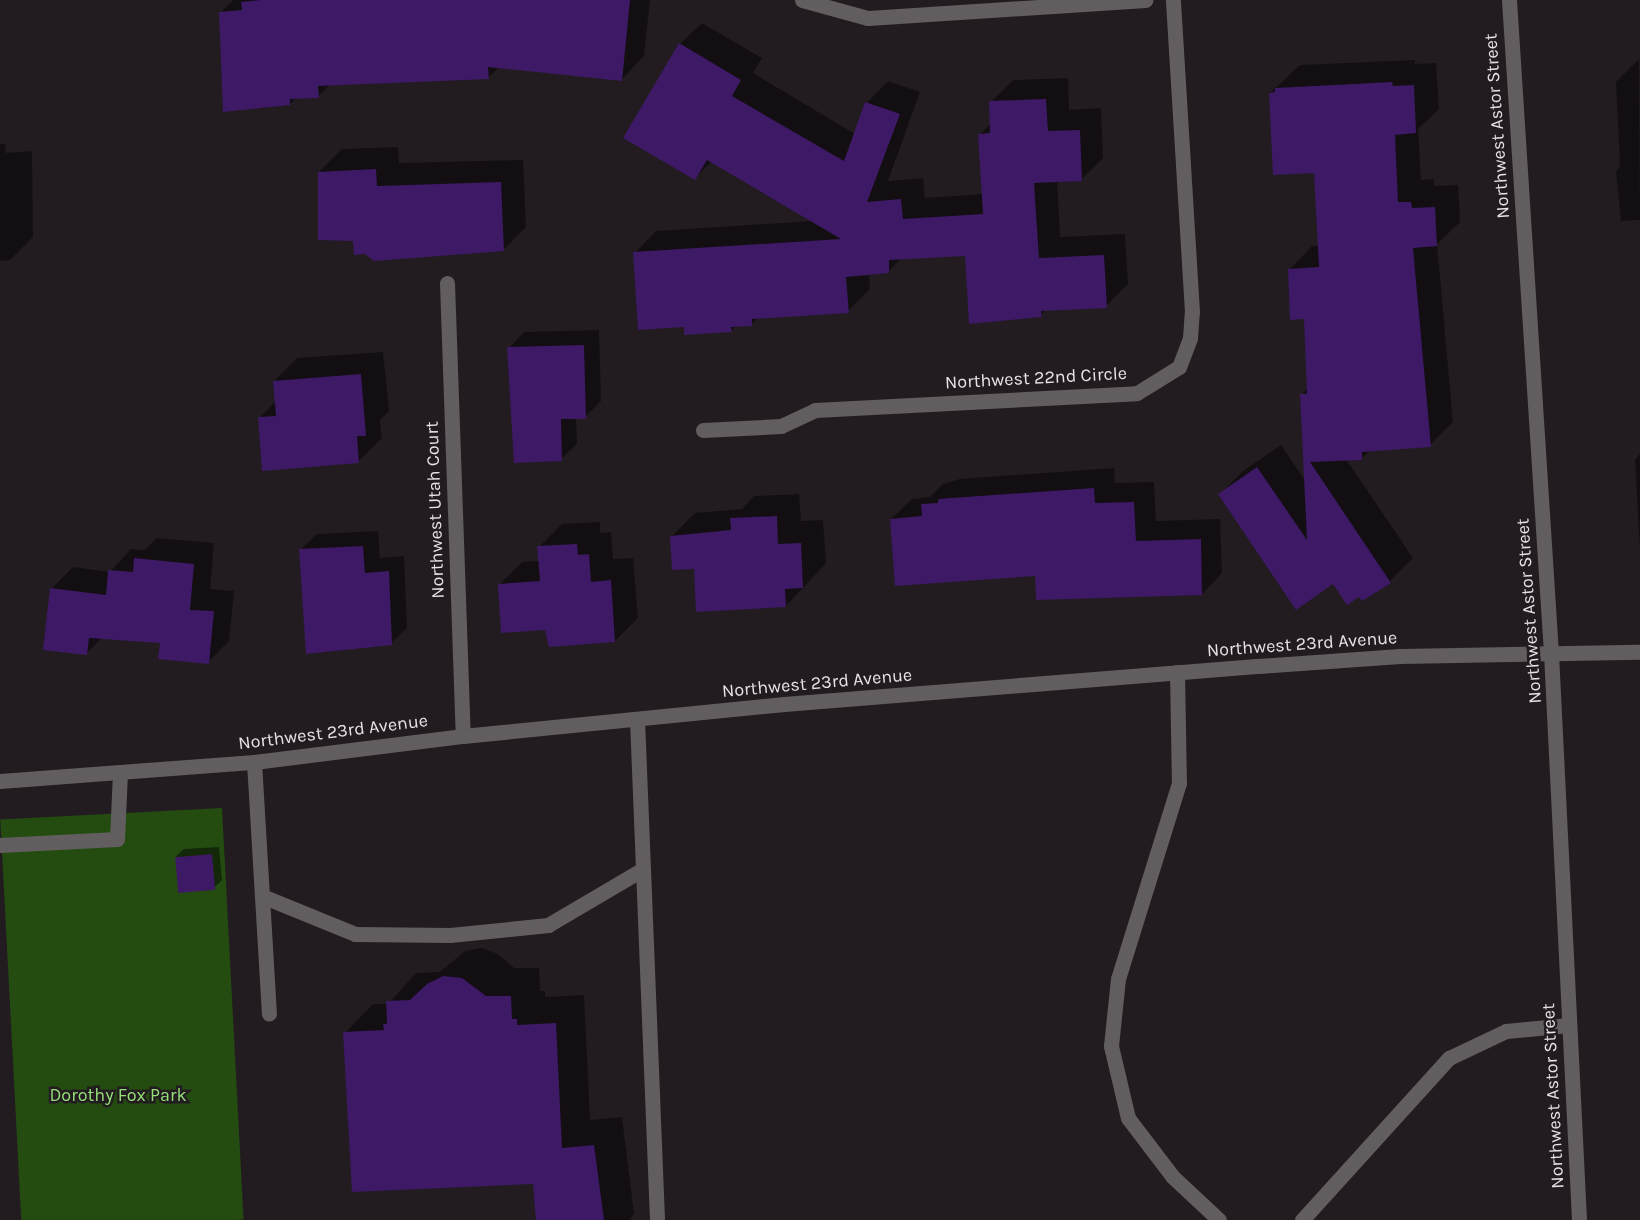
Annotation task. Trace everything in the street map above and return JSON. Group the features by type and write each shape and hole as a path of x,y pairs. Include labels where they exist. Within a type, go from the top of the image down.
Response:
{"street":[{"path":"802,0 868,18 1145,0"},
{"name":"Northwest 22nd Circle","path":"703,430 781,426 815,410 1137,393 1179,367 1190,338 1192,312 1173,0"},
{"name":"Northwest Astor Street","path":"1509,0 1551,653 1579,1220"},
{"name":"Northwest Utah Court","path":"447,283 463,736"},
{"name":"Northwest 23rd Avenue","path":"0,781 120,774 254,762 463,736 637,719 1177,672 1400,656 1640,652"},
{"path":"1177,672 1179,783 1118,979 1111,1046 1128,1118 1173,1177 1219,1220"},
{"path":"637,719 657,1220"},
{"path":"254,762 269,1014"},
{"path":"0,845 117,839 120,774"},
{"path":"262,896 354,934 450,935 548,925 643,869"},
{"path":"1302,1220 1449,1058 1506,1031 1569,1024"}],"green space":[{"name":"Dorothy Fox Park","path":"222,808 244,1219 21,1220 0,820"}],"building":[{"path":"260,0 630,0 622,81 488,67 489,79 318,86 319,98 290,99 290,105 223,112 219,12 242,10 241,2"},
{"path":"679,43 741,80 732,96 844,161 865,102 900,114 867,202 901,199 903,219 983,214 978,134 990,133 989,101 1046,99 1048,131 1080,130 1082,181 1034,183 1039,258 1104,255 1107,308 1041,311 1042,317 969,324 965,256 889,260 889,273 846,277 849,313 752,319 752,326 731,327 732,332 684,335 684,327 638,330 633,252 841,239 707,160 695,180 623,138"},
{"path":"1392,82 1393,86 1414,85 1416,133 1395,135 1398,202 1411,202 1412,208 1435,207 1437,246 1413,248 1431,447 1362,452 1362,460 1310,462 1391,583 1362,601 1359,597 1347,605 1333,584 1296,610 1218,494 1257,467 1307,540 1300,394 1307,394 1304,319 1290,320 1288,269 1319,267 1314,173 1273,175 1269,93 1275,92 1275,88"},
{"path":"376,169 377,186 501,182 504,251 374,261 365,254 354,255 353,241 318,240 318,172"},
{"path":"584,345 586,419 561,419 562,461 514,463 507,347"},
{"path":"361,374 366,436 357,436 359,463 262,471 258,417 276,416 273,381"},
{"path":"1094,488 1095,503 1134,502 1136,541 1201,539 1202,595 1036,600 1035,576 895,586 890,519 922,516 921,504 938,503 938,499"},
{"path":"777,516 778,544 801,543 803,588 785,589 786,607 696,612 694,569 672,570 670,536 731,530 730,518"},
{"path":"577,544 578,555 589,554 591,582 611,580 615,642 549,647 545,630 501,633 498,584 540,581 537,546"},
{"path":"363,546 365,573 389,571 392,645 306,654 299,549"},
{"path":"134,558 194,564 190,610 214,611 209,664 158,659 160,643 89,638 87,655 43,650 50,588 106,595 108,570 133,572"},
{"path":"212,854 215,890 178,893 175,857"},
{"path":"443,976 462,978 486,996 511,996 512,1019 517,1019 517,1025 556,1023 562,1148 594,1145 604,1220 536,1220 533,1184 352,1192 343,1032 384,1030 383,1024 387,1024 386,1001 410,1000 427,984"}]}
